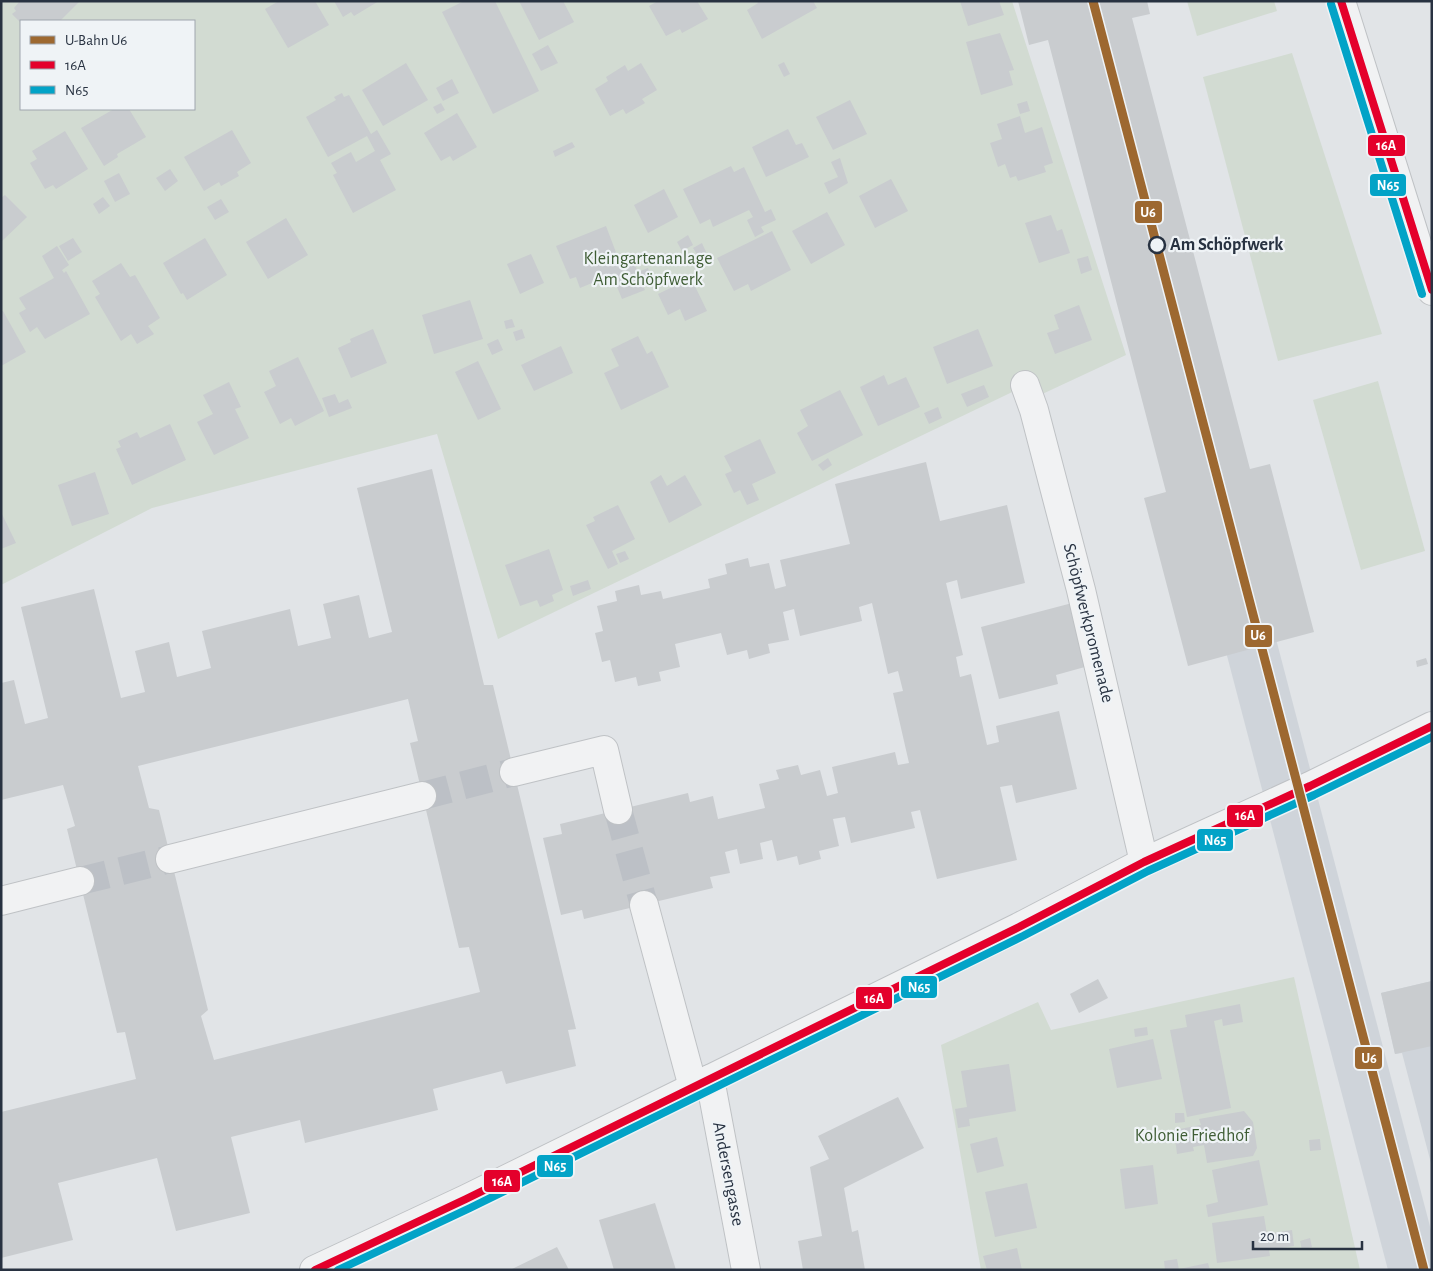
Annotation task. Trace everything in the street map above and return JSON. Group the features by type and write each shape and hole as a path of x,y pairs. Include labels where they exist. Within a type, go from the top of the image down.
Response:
{"street":[{"path":"1341,1 1432,291"},
{"name":"Schöpfwerkpromenade","path":"1025,386 1034,410 1081,590 1144,862"},
{"path":"314,1270 466,1199 702,1083 1019,927 1144,862 1310,786 1432,726"},
{"path":"514,772 604,750 618,810"},
{"path":"170,859 422,796"},
{"path":"1,901 80,881"},
{"name":"Andersengasse","path":"644,905 702,1083 746,1270"}],"shaded area":[{"path":"1270,616 1432,1234 1432,1270 1388,1270 1220,629"},
{"path":"1432,981 1432,1167 1402,1053 1395,1054 1381,993"}],"green space":[{"name":"Kleingartenanlage Am Schöpfwerk","path":"1,1 1012,1 1126,355 1038,396 1025,386 498,639 437,434 152,508 1,585"},
{"path":"1187,1 1274,1 1277,11 1197,36"},
{"path":"1292,53 1382,334 1278,361 1203,77"},
{"path":"1378,381 1425,551 1361,570 1313,400"},
{"name":"Kolonie Friedhof","path":"1294,977 1360,1270 981,1270 941,1045 1038,1002 1051,1030"}],"building":[{"path":"20,1 80,1 61,20 20,20 20,22 12,14 16,11 14,8"},
{"path":"279,1 315,1 329,25 288,48 265,9"},
{"path":"334,1 379,1 354,16 351,12 343,17"},
{"path":"464,1 495,1 539,91 493,114 442,12"},
{"path":"519,1 563,1 574,22 539,40"},
{"path":"658,1 697,1 708,19 682,33 680,29 666,36 649,6"},
{"path":"757,1 813,1 817,8 762,39 747,10 758,3"},
{"path":"960,1 999,1 1004,15 968,26"},
{"name":"Am Schöpfwerk","path":"1018,1 1147,1 1150,14 1132,18 1250,469 1270,464 1314,632 1188,666 1144,498 1166,492 1048,40 1029,45"},
{"path":"1000,33 1014,70 1009,71 1013,85 981,95 966,42"},
{"path":"548,45 558,63 541,71 532,54"},
{"path":"784,62 790,74 784,77 778,65"},
{"path":"406,63 428,100 383,126 362,90"},
{"path":"641,63 657,90 642,99 645,103 626,114 623,109 610,116 595,89 608,81 606,77 625,65 628,71"},
{"path":"452,79 459,93 443,101 436,88"},
{"path":"342,93 344,97 349,95 371,134 377,130 391,154 380,160 396,190 353,213 333,175 337,173 331,163 351,152 356,162 375,151 367,136 328,157 306,117 336,100 334,97"},
{"path":"850,100 867,134 833,150 816,117"},
{"path":"1027,101 1030,111 1020,114 1017,104"},
{"path":"441,103 445,110 437,114 433,107"},
{"path":"112,110 130,110 146,137 117,154 118,157 104,166 81,128"},
{"path":"457,113 477,147 453,161 450,156 441,161 424,133"},
{"path":"1020,116 1025,133 1042,127 1053,163 1044,166 1046,172 1018,181 1016,176 1010,178 1005,164 998,167 990,143 1002,139 997,124"},
{"path":"788,129 796,145 802,143 809,157 766,177 752,147"},
{"path":"232,130 251,163 237,172 239,176 221,186 219,182 204,191 184,157"},
{"path":"65,131 88,169 56,189 53,185 45,189 30,163 37,159 32,151"},
{"path":"572,142 575,147 555,157 553,151"},
{"path":"840,158 848,183 829,194 824,183 838,177 831,162"},
{"path":"731,166 734,172 744,167 765,212 771,209 776,220 761,227 764,232 755,237 747,220 753,217 749,210 713,227 710,219 700,224 683,189"},
{"path":"170,169 178,181 165,191 156,178"},
{"path":"119,173 130,194 115,202 104,181"},
{"path":"891,179 908,211 875,228 859,196"},
{"path":"664,189 678,217 648,233 634,205"},
{"path":"5,195 27,217 1,242 1,198"},
{"path":"103,197 110,206 99,214 93,204"},
{"path":"221,199 229,212 215,220 207,207"},
{"path":"827,212 845,245 811,264 792,231"},
{"path":"1051,215 1057,231 1062,229 1070,253 1039,263 1025,223"},
{"path":"286,218 308,255 268,279 246,242"},
{"path":"606,226 620,263 632,259 638,272 648,268 650,274 640,279 645,290 622,299 615,282 619,280 616,273 580,288 576,277 570,279 556,246"},
{"path":"772,231 791,270 751,291 748,284 734,291 717,258"},
{"path":"688,235 693,245 682,251 677,242"},
{"path":"73,238 82,252 68,261 59,246"},
{"path":"205,238 227,275 187,300 183,293 181,294 163,263"},
{"path":"702,243 706,252 698,256 693,248"},
{"path":"57,246 69,265 62,270 64,273 66,271 90,314 45,339 37,327 30,332 19,313 26,309 19,298 54,278 42,256"},
{"path":"531,254 544,283 520,294 507,264"},
{"path":"1088,256 1092,270 1081,274 1077,259"},
{"path":"121,263 130,277 135,275 160,318 148,326 154,334 137,344 131,334 121,341 95,297 100,294 92,281"},
{"path":"691,278 707,311 685,321 680,309 668,315 658,294"},
{"path":"470,300 483,339 434,354 422,315"},
{"path":"1079,305 1092,340 1055,354 1047,333 1059,329 1054,315"},
{"path":"1,311 3,311 26,352 1,366"},
{"path":"512,319 515,327 506,329 504,321"},
{"path":"373,329 387,363 351,378 338,348 351,342 350,339"},
{"path":"522,329 525,338 516,341 513,332"},
{"path":"978,329 993,366 947,384 933,347"},
{"path":"638,336 647,354 652,351 669,387 621,410 604,373 619,366 611,349"},
{"path":"498,339 503,350 492,355 487,344"},
{"path":"561,346 573,373 534,391 521,365"},
{"path":"298,357 324,411 295,426 291,418 280,424 264,392 276,386 269,371"},
{"path":"478,361 501,409 478,420 455,372"},
{"path":"884,375 888,385 906,377 920,407 878,426 860,387"},
{"path":"229,382 241,407 235,409 249,438 214,455 197,422 213,414 203,395"},
{"path":"984,385 989,397 967,407 961,394"},
{"path":"840,390 863,435 812,461 797,433 808,426 800,410"},
{"path":"335,394 339,403 348,399 352,408 329,417 322,398"},
{"path":"938,407 942,418 929,424 924,413"},
{"path":"170,424 186,460 132,485 116,449 121,447 118,441 137,432 140,438"},
{"path":"760,439 776,473 752,484 759,500 747,505 740,490 734,493 725,474 732,471 724,456"},
{"path":"828,458 832,465 823,471 818,465"},
{"path":"926,462 940,521 1007,505 1025,583 961,599 957,580 946,583 963,655 956,657 960,677 971,674 987,745 999,742 996,726 1059,711 1077,789 1016,803 1012,785 1000,787 1017,860 937,879 920,810 911,812 915,828 851,843 845,817 833,819 839,846 819,851 821,859 799,865 797,856 777,861 772,840 760,843 763,859 740,864 737,849 725,852 730,873 710,877 713,888 584,919 582,910 561,915 543,838 562,834 560,824 688,793 690,802 713,796 718,819 765,808 759,784 779,779 776,770 798,765 801,775 820,770 827,796 838,793 832,767 895,752 898,765 909,763 893,693 903,691 898,671 888,674 872,603 859,607 862,621 800,636 794,609 783,612 789,640 768,644 770,653 749,659 747,650 727,655 721,633 675,644 680,667 659,672 661,681 638,686 636,677 615,682 610,660 602,662 595,633 603,631 597,606 617,601 615,591 639,585 641,595 661,591 663,599 710,588 708,579 727,574 725,564 748,558 750,567 769,563 775,589 786,586 780,560 850,544 835,484"},
{"path":"432,469 484,685 493,685 576,1029 568,1030 576,1066 506,1084 502,1071 433,1089 438,1110 305,1143 300,1120 231,1137 250,1213 176,1231 157,1158 58,1183 73,1240 1,1258 1,1112 136,1079 125,1032 117,1033 67,829 75,826 63,785 1,800 1,683 14,680 25,724 48,718 21,607 94,589 121,698 145,692 135,651 169,642 177,677 211,668 202,631 290,609 298,646 331,638 323,604 359,595 369,638 392,632 357,488","holes":["408,699 418,741 410,743 459,948 469,947 480,992 214,1060 201,1016 208,1010 159,810 149,808 138,766"]},
{"path":"95,472 109,514 72,526 58,485"},
{"path":"661,475 667,486 685,475 702,505 669,523 650,482"},
{"path":"618,505 635,539 612,551 618,564 608,569 586,525 595,521 593,517"},
{"path":"1,512 16,543 1,549"},
{"path":"549,549 563,590 552,595 554,601 540,607 537,600 520,606 505,565"},
{"path":"625,551 629,559 620,563 616,554"},
{"path":"588,580 591,589 573,596 570,586"},
{"path":"1076,602 1092,665 1056,675 1058,684 999,699 981,627"},
{"path":"1426,658 1428,664 1417,667 1416,661"},
{"path":"1098,979 1108,998 1079,1013 1070,994"},
{"path":"1432,981 1432,1046 1395,1054 1381,993"},
{"path":"1240,1004 1243,1022 1223,1026 1222,1019 1214,1021 1231,1108 1187,1117 1170,1030 1187,1027 1185,1015"},
{"path":"1147,1027 1148,1035 1135,1037 1134,1029"},
{"path":"1153,1039 1162,1079 1117,1088 1109,1049"},
{"path":"1009,1064 1016,1111 969,1119 970,1126 958,1128 955,1109 967,1107 961,1071"},
{"path":"898,1097 924,1148 844,1188 852,1232 858,1230 865,1270 803,1270 798,1241 822,1236 810,1167 829,1159 818,1136"},
{"path":"1244,1111 1253,1122 1257,1148 1253,1156 1207,1163 1204,1145 1193,1147 1194,1151 1177,1154 1174,1130 1201,1125 1199,1119"},
{"path":"1175,1113 1184,1113 1185,1122 1175,1123"},
{"path":"997,1137 1004,1166 977,1173 970,1144"},
{"path":"1320,1139 1321,1150 1310,1151 1309,1140"},
{"path":"1259,1160 1268,1205 1208,1217 1206,1205 1218,1202 1212,1170"},
{"path":"1153,1165 1158,1204 1125,1209 1120,1169"},
{"path":"1027,1183 1037,1228 995,1237 985,1192"},
{"path":"655,1203 676,1270 614,1270 599,1220"},
{"path":"1264,1216 1267,1234 1292,1230 1294,1246 1269,1250 1270,1256 1217,1263 1212,1223"},
{"path":"1310,1238 1312,1247 1302,1250 1300,1241"},
{"path":"557,1247 569,1270 510,1270"},
{"path":"1017,1248 1022,1270 987,1270 983,1256"},
{"path":"1177,1259 1179,1270 1165,1270 1164,1261"},
{"path":"1208,1263 1210,1270 1179,1270 1179,1269"}],"tunnel":[{"path":"422,796 514,772"},
{"path":"618,810 644,905"},
{"path":"80,881 170,859"}],"metro line":[{"name":"U6","path":"1093,1 1424,1270"}],"transit line":[{"name":"16A","path":"1341,1 1432,290"},
{"name":"N65","path":"1331,4 1422,294"},
{"name":"16A","path":"315,1270 466,1199 1019,927 1144,862 1310,786 1432,726"},
{"name":"N65","path":"338,1270 470,1208 1023,936 1148,871 1314,795 1432,737"}],"place":[{"name":"Am Schöpfwerk","path":"1157,245"}]}
